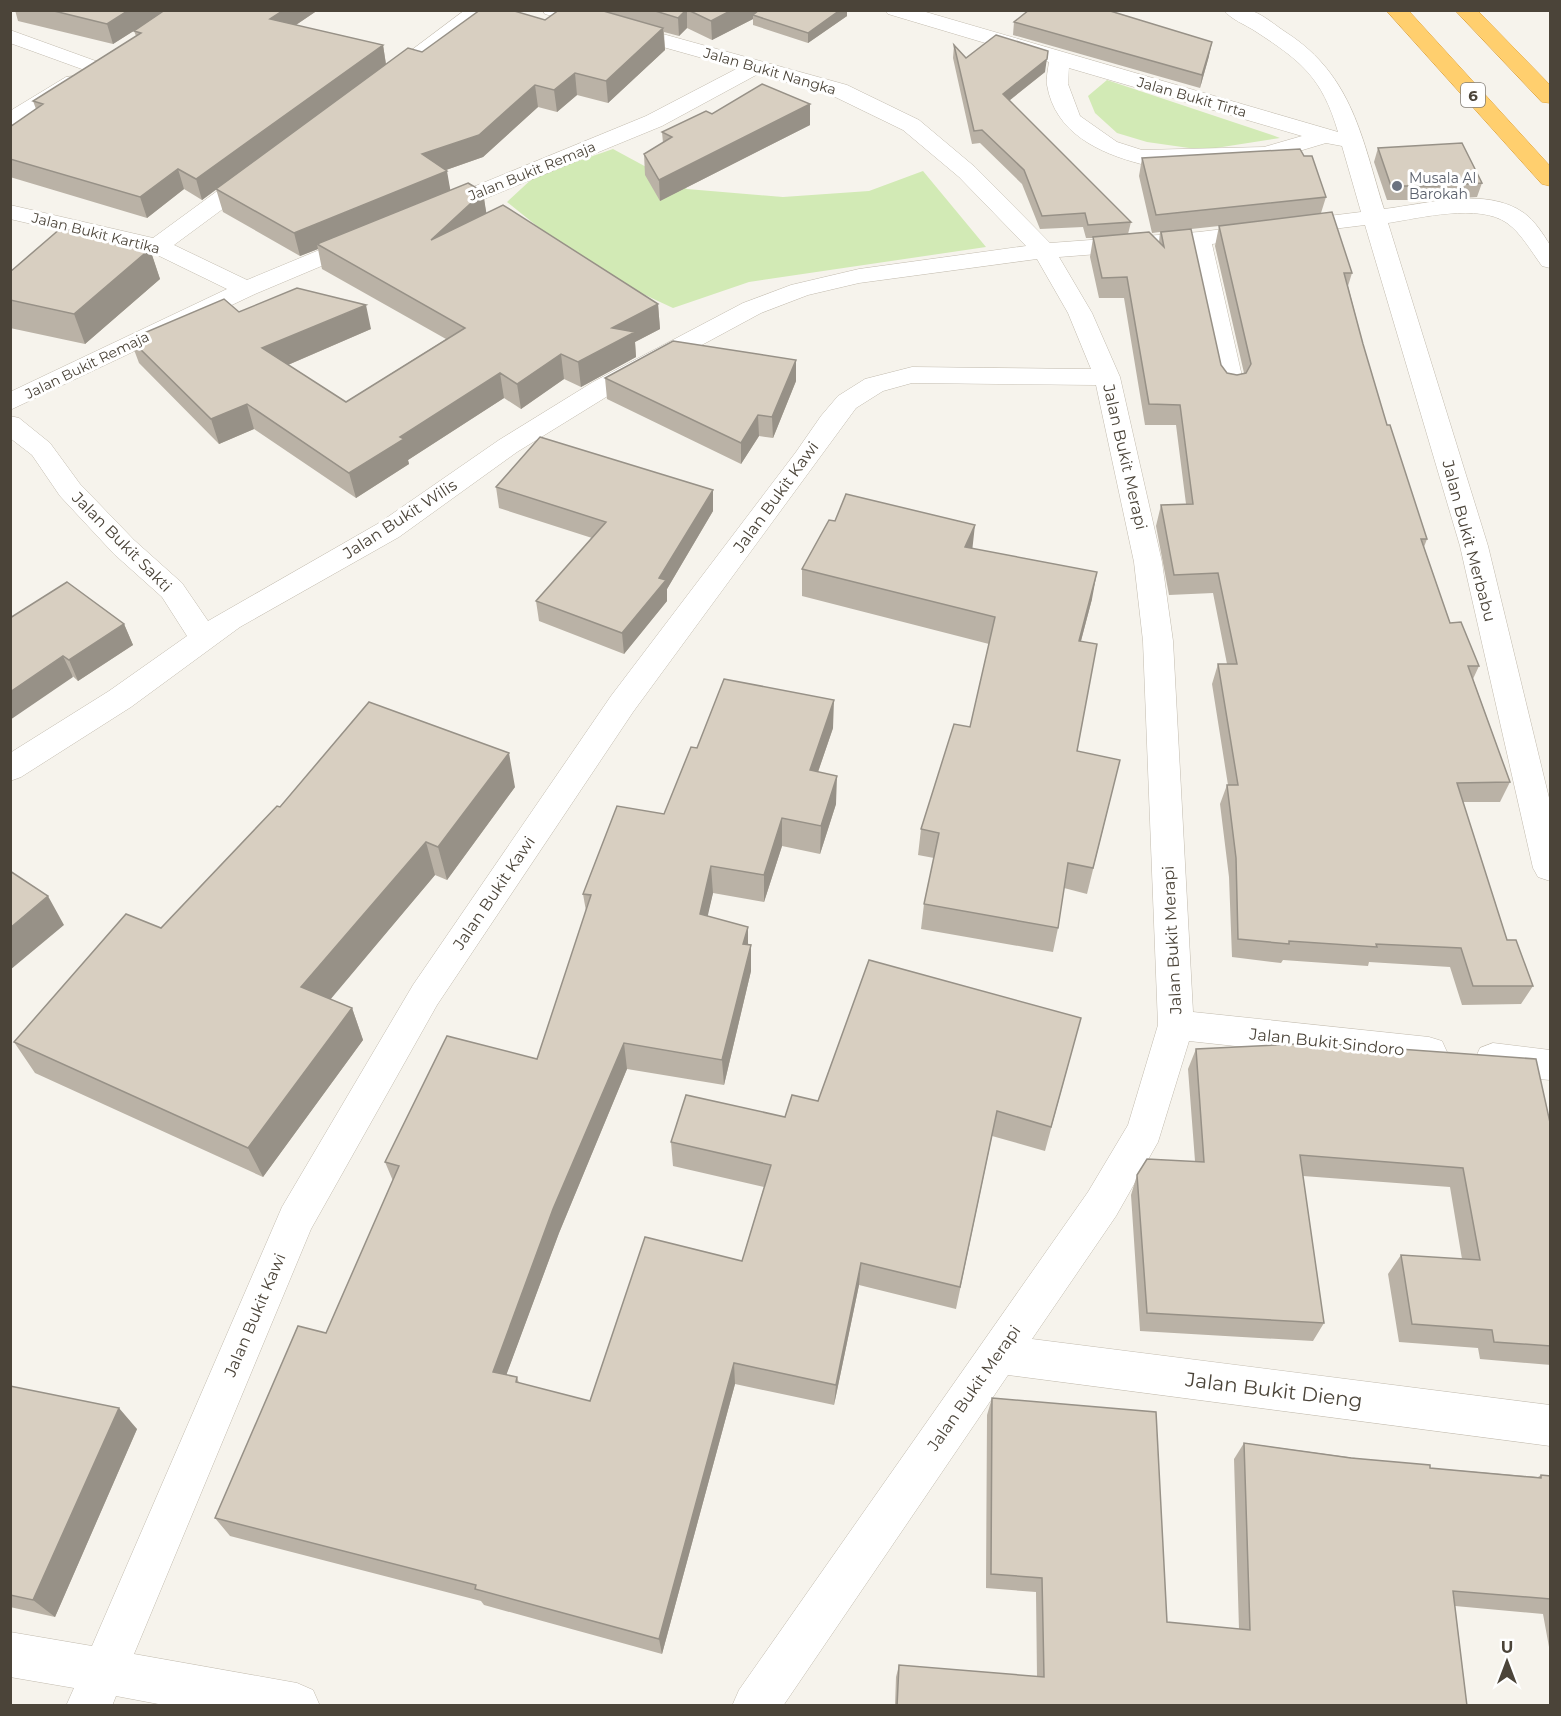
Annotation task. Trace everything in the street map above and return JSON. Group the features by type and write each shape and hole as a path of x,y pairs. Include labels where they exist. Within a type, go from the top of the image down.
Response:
{"highway":[{"name":"6","path":"1396,10 1551,179"},
{"path":"1465,10 1551,97"}],"street":[{"path":"386,78 479,10"},
{"name":"Jalan Bukit Nangka","path":"552,10 838,90 911,125 967,172 1044,251"},
{"name":"Jalan Bukit Tirta","path":"895,10 1325,136 1352,141"},
{"path":"1234,10 1305,54 1322,72 1333,91 1362,169 1373,217"},
{"path":"10,36 97,68"},
{"path":"10,120 117,55"},
{"name":"Jalan Bukit Tirta","path":"1060,58 1057,84 1070,119 1109,147 1141,157 1266,154 1325,136"},
{"name":"Jalan Bukit Remaja","path":"422,216 654,121 756,67"},
{"path":"157,246 273,161"},
{"path":"1044,251 1199,239 1465,206 1485,206 1504,210 1516,216 1551,261"},
{"name":"Jalan Bukit Kartika","path":"10,212 157,246 246,289"},
{"name":"Jalan Bukit Merbabu","path":"1373,217 1474,546 1551,868"},
{"name":"Jalan Bukit Remaja","path":"10,402 246,289 378,234"},
{"path":"1199,239 1231,385"},
{"name":"Jalan Bukit Wilis","path":"10,769 120,699 230,620 389,530 508,446 602,388 742,313 800,290 859,276 1044,251"},
{"name":"Jalan Bukit Merapi","path":"755,1706 1102,1204 1145,1130 1176,1025 1158,640 1146,551 1107,377 1080,313 1044,251"},
{"name":"Jalan Bukit Kawi","path":"96,1687 296,1219 425,995 622,704 806,458 830,422 847,402 874,385 912,375 1107,377"},
{"name":"Jalan Bukit Sakti","path":"10,424 41,450 70,490 124,547 172,590 204,638"},
{"name":"Jalan Bukit Sindoro","path":"1176,1025 1551,1065"},
{"name":"Jalan Bukit Dieng","path":"998,1354 1551,1426"},
{"path":"10,1654 96,1687 297,1706"}],"green space":[{"path":"1107,80 1280,138 1203,150 1147,142 1117,133 1095,113 1088,96"},
{"path":"613,149 687,189 783,197 869,191 923,171 986,247 749,282 673,308 630,288 558,243 507,202 535,176"}],"building":[{"path":"50,10 129,10 107,24"},
{"path":"165,10 284,10 270,19 383,45 196,179 178,169 140,197 10,159 10,127 43,104 33,101 141,33 134,31"},
{"path":"480,10 511,10 545,20 559,10 600,10 663,28 606,81 575,73 554,90 535,85 479,135 422,154 447,171 294,233 216,189 408,48 422,52"},
{"path":"652,10 686,10 678,18"},
{"path":"688,10 732,10 711,21"},
{"path":"759,10 840,10 808,33 753,15"},
{"path":"1029,10 1107,10 1212,42 1202,75 1014,22"},
{"path":"996,35 1048,51 1047,59 1003,94 1131,222 1088,225 1085,213 1042,216 1024,170 982,130 974,131 954,45 966,58"},
{"path":"762,84 810,104 659,180 644,154 672,137 662,132 706,111 712,114"},
{"path":"1462,143 1482,183 1391,186 1378,148"},
{"path":"1300,149 1304,156 1312,156 1326,197 1156,215 1142,158"},
{"path":"468,183 483,192 431,240 503,205 658,304 612,328 635,332 578,362 561,354 517,384 500,373 400,437 404,439 349,473 247,404 211,419 130,339 224,299 239,312 297,288 366,305 262,348 346,402 465,328 317,244"},
{"path":"1332,212 1352,273 1344,273 1363,344 1387,425 1390,425 1427,539 1421,539 1450,623 1461,622 1479,666 1468,666 1510,782 1457,783 1507,940 1516,940 1533,986 1473,986 1461,948 1376,944 1377,947 1289,941 1289,944 1238,939 1236,858 1227,785 1238,785 1218,664 1237,664 1218,573 1174,575 1161,505 1193,504 1180,405 1149,404 1127,277 1102,278 1093,237 1149,232 1164,247 1161,232 1191,229 1221,365 1227,373 1237,375 1246,373 1251,364 1219,226"},
{"path":"61,228 150,249 74,314 10,300 10,272"},
{"path":"673,341 796,360 772,417 758,415 741,443 605,378"},
{"path":"540,437 713,490 659,578 666,580 622,633 536,601 606,522 496,487"},
{"path":"846,494 975,525 965,547 1097,572 1079,641 1097,644 1077,751 1120,760 1093,868 1068,863 1058,928 924,904 939,833 921,829 954,724 970,727 995,617 802,569 829,520 835,521"},
{"path":"67,582 124,624 69,660 63,656 10,692 10,618"},
{"path":"724,679 834,700 810,770 837,776 821,826 782,818 764,875 711,866 700,914 748,927 743,944 751,945 722,1060 624,1043 553,1209 493,1372 517,1377 516,1382 590,1401 645,1237 742,1261 771,1165 671,1142 686,1095 785,1117 792,1095 818,1101 869,960 1081,1018 1051,1127 997,1111 960,1287 861,1263 836,1385 734,1363 659,1639 475,1589 476,1585 215,1518 298,1326 326,1333 399,1166 385,1162 447,1036 537,1059 591,895 583,894 617,806 664,814 691,747 697,748"},
{"path":"369,702 509,753 438,847 426,842 301,987 352,1008 248,1148 14,1042 126,914 161,928 277,806 280,807"},
{"path":"10,871 48,896 10,928"},
{"path":"1317,1043 1536,1059 1551,1127 1551,1346 1494,1342 1492,1330 1412,1324 1401,1255 1480,1260 1463,1168 1300,1155 1324,1323 1147,1313 1137,1175 1147,1159 1204,1162 1196,1049"},
{"path":"10,1386 119,1408 33,1600 10,1595"},
{"path":"992,1398 1156,1412 1167,1622 1250,1630 1244,1443 1351,1458 1430,1465 1430,1468 1541,1478 1541,1475 1551,1476 1551,1599 1453,1591 1467,1706 897,1706 899,1665 1044,1677 1042,1578 991,1574"}],"place":[{"name":"Musala Al Barokah","path":"1397,186"}]}
